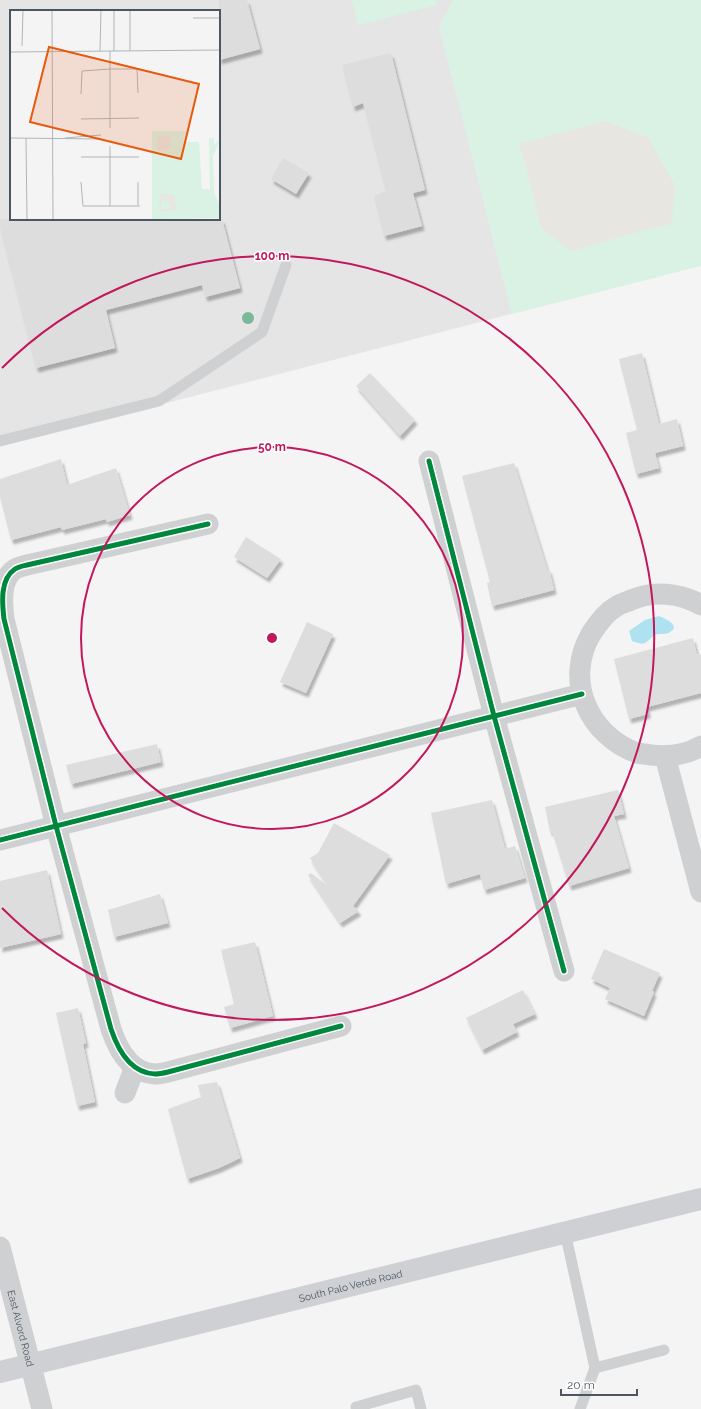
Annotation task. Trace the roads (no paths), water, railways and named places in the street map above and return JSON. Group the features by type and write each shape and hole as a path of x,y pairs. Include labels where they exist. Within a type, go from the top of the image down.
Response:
{"main road":[{"name":"South Palo Verde Road","path":"0,1372 701,1199"}],"street":[{"path":"429,461 494,716 564,971"},
{"path":"208,524 27,565 14,569 3,579 2,598 4,619 56,826 116,1045 126,1060 135,1067 144,1072 155,1074 168,1072 341,1026"},
{"path":"700,748 683,754 665,756 637,753 612,740 593,720 582,694 580,669 585,644 598,622 617,606 640,596 666,593 690,599 701,605"},
{"path":"0,840 582,694"},
{"path":"665,756 701,892"},
{"path":"125,1093 135,1067"},
{"name":"East Alvord Road","path":"0,1247 42,1409"}],"lane":[{"path":"0,442 159,401 262,332 286,264"},
{"path":"565,1232 595,1368 580,1409"},
{"path":"595,1368 664,1350"},
{"path":"357,1409 356,1407 416,1390 421,1409"}],"water":[{"path":"659,616 673,624 673,629 665,634 655,635 643,644 632,641 629,631 645,620"}]}
